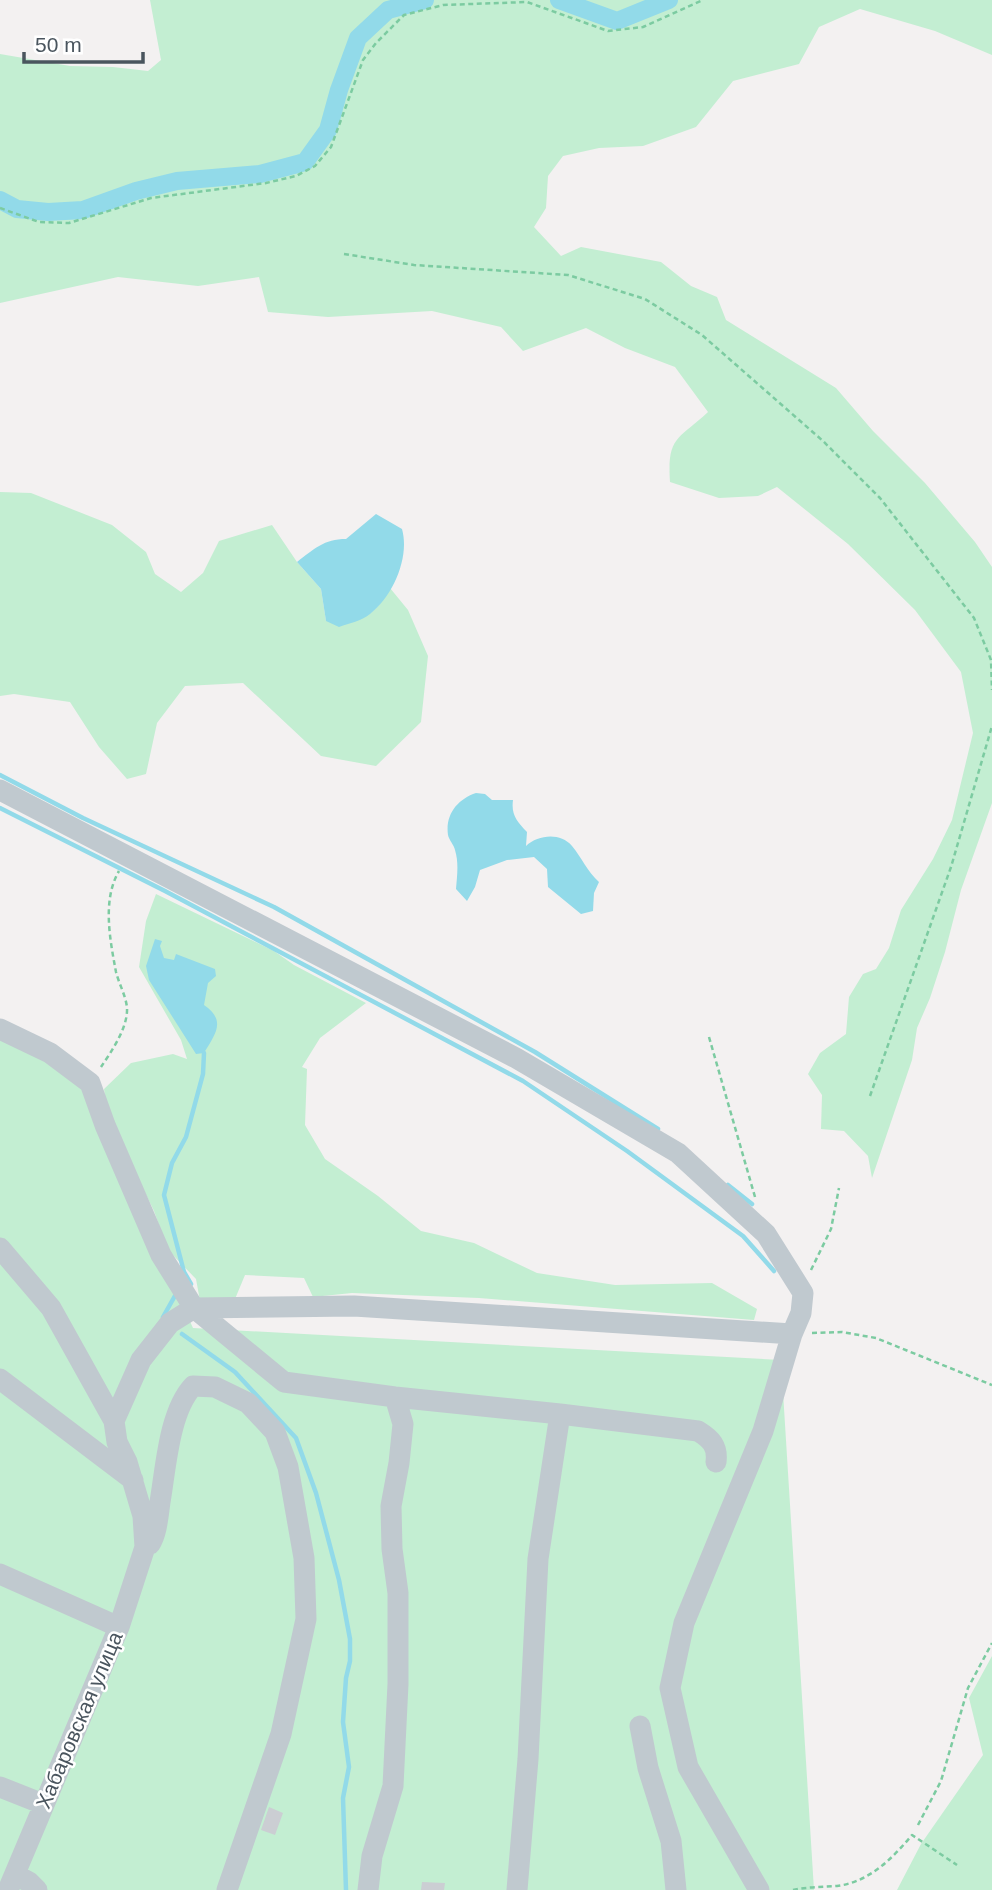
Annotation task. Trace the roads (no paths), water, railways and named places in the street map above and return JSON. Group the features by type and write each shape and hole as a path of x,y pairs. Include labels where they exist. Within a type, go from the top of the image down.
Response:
{"street":[{"path":"0,790 516,1058 678,1153 766,1234 803,1293 801,1313 792,1334 763,1431 684,1623 670,1688 688,1767 759,1890"},
{"path":"0,1029 50,1053 90,1083 105,1125 161,1255 194,1308 284,1382 698,1431 710,1438 715,1445 716,1462"},
{"path":"0,1248 51,1308 114,1421 117,1442 133,1480 143,1516 145,1548"},
{"path":"114,1421 141,1360 170,1323 194,1308 354,1306 792,1334"},
{"path":"0,1379 133,1480"},
{"name":"Хабаровская улица","path":"12,1882 119,1627 145,1548 152,1543 175,1422 184,1395 193,1386 215,1387 248,1403 275,1432 288,1467 304,1558 306,1619 281,1734 227,1890"},
{"path":"368,1890 372,1856 393,1786 398,1684 398,1593 392,1549 391,1506 403,1424 395,1397"},
{"path":"517,1890 528,1759 538,1559 561,1414"},
{"path":"0,1574 119,1627"},
{"path":"640,1726 648,1768 671,1841 676,1890"},
{"path":"0,1787 43,1804"},
{"path":"12,1882 29,1882 37,1890"}],"water":[{"path":"376,514 402,529 404,552 398,575 386,597 370,614 339,627 326,621 321,589 297,562 325,543 346,539"},
{"path":"476,793 485,794 492,800 513,800 516,818 527,832 526,846 543,837 555,837 572,846 599,882 594,893 593,911 581,914 548,887 547,869 534,857 507,860 480,870 467,901 456,889 457,860 448,835 448,827 451,814 458,803"},
{"path":"155,939 162,941 160,946 164,958 174,960 176,954 215,969 216,976 208,983 204,1005 215,1017 217,1028 204,1053 196,1054 149,980 146,966"}],"waterway":[{"path":"0,200 17,209 48,212 83,210 136,191 177,181 260,174 305,162 328,130 358,38 388,10 425,0"},
{"path":"559,0 617,21 669,0"},
{"path":"0,775 83,818 274,907 535,1052 658,1129"},
{"path":"0,808 165,891 523,1081 627,1151 743,1236 774,1271"},
{"path":"191,1284 184,1272 164,1195 172,1163 186,1137 203,1074 204,1053"},
{"path":"728,1185 752,1204"},
{"path":"163,1317 176,1294"},
{"path":"182,1334 235,1372 296,1438 316,1493 339,1580 350,1639 343,1722 349,1767 343,1798 346,1890"}]}
